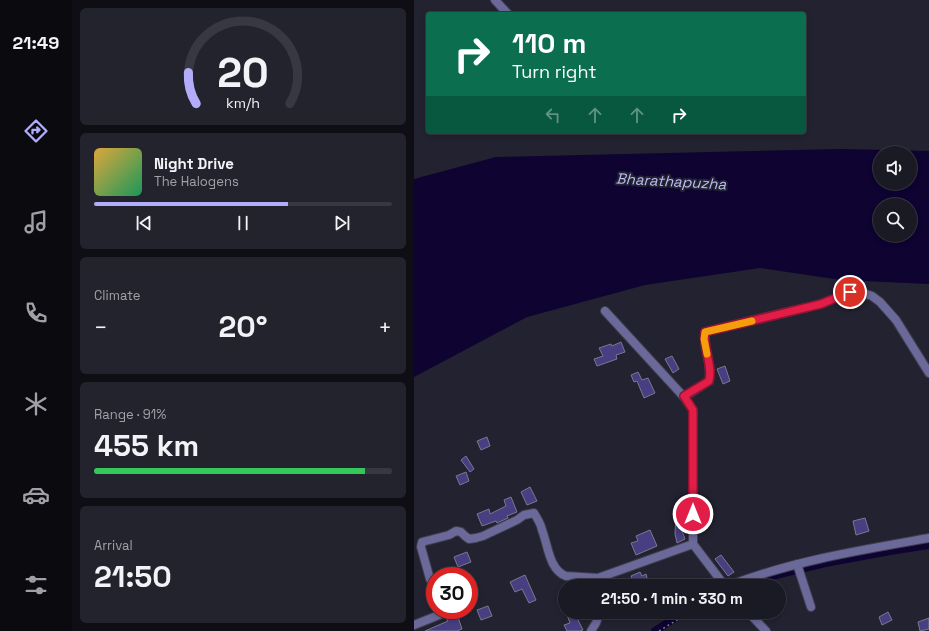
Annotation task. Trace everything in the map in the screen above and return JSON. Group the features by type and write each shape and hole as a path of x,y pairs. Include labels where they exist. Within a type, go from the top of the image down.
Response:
{"street":[{"path":"495,0 506,12"},
{"path":"684,396 709,381 711,373 704,339 705,332 821,304 850,292 863,293 872,296 880,302 896,320 929,373"},
{"path":"605,311 684,396 693,410 693,544 721,579"},
{"path":"427,567 421,547 422,542 449,535 456,531 461,532 464,536 469,538 476,538 517,520 524,515 534,513 542,529 556,570 566,576 582,579"},
{"path":"746,579 797,564 929,538"},
{"path":"605,579 693,544"},
{"path":"797,564 811,607"},
{"path":"414,625 429,619"},
{"path":"591,631 597,619"},
{"path":"755,619 766,631"}],"path":[{"path":"659,631 679,619"}],"water":[{"name":"Bharathapuzha","path":"842,149 873,150 873,190 917,190 917,151 929,151 929,284 841,280 760,268 645,285 527,317 414,377 414,179 496,157"}],"building":[{"path":"621,342 625,352 616,355 617,359 597,366 594,359 603,356 599,348 611,344 612,346"},
{"path":"672,356 679,369 673,373 665,359"},
{"path":"725,366 730,381 723,384 717,369"},
{"path":"638,372 642,380 648,378 655,393 644,398 637,381 634,382 631,375"},
{"path":"487,437 490,446 481,450 477,441"},
{"path":"466,456 474,469 470,472 461,460"},
{"path":"466,472 469,481 460,485 456,476"},
{"path":"530,487 537,501 527,505 521,492"},
{"path":"511,497 517,512 507,516 508,518 497,523 496,521 482,526 477,514 489,509 490,514 506,506 504,500"},
{"path":"688,511 686,530 681,528 685,539 677,543 675,534 676,513"},
{"path":"865,518 869,531 856,535 853,521"},
{"path":"650,530 657,546 636,555 631,543 638,541 636,536"},
{"path":"467,552 471,562 458,567 454,557"},
{"path":"721,555 734,572 728,576 715,559"},
{"path":"640,572 642,576 646,574 647,579 632,579 631,576"},
{"path":"525,575 536,600 529,603 522,589 515,592 510,582"},
{"path":"488,606 492,616 481,620 478,610"},
{"path":"888,612 892,620 882,625 879,617"},
{"path":"929,618 929,629 920,631 918,622"},
{"path":"447,619 459,619 462,629 457,631 425,631 448,621"},
{"path":"569,619 578,619 583,630 567,631 564,625 570,623"}],"waterway":[{"path":"759,579 825,563 929,545"},
{"path":"655,631 673,619"}],"slow traffic":[{"path":"707,354 704,339 705,332 752,321"}],"route":[{"path":"693,514 693,410 684,396 709,381 711,373 704,339 705,332 821,304 850,292"}]}
